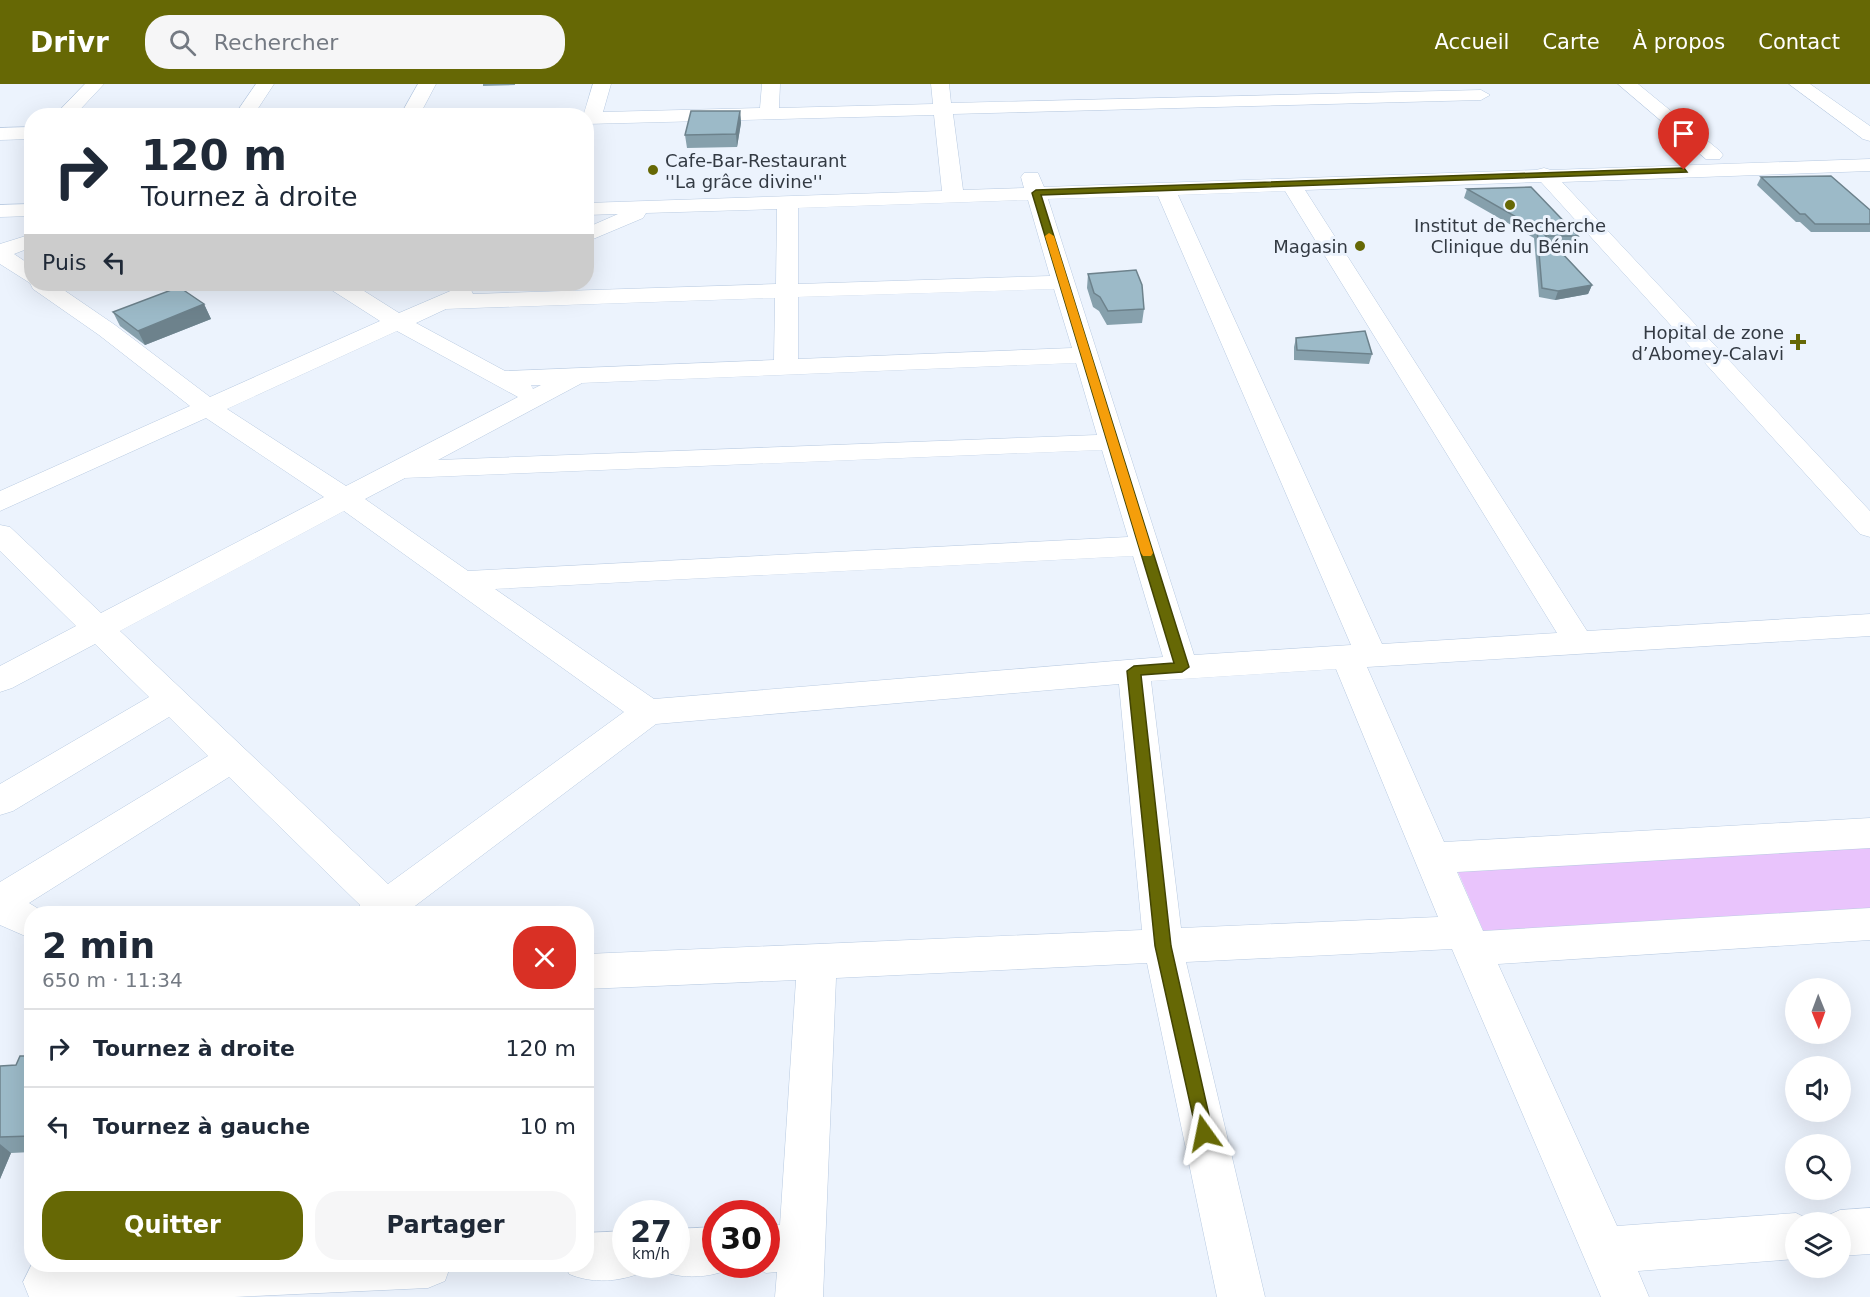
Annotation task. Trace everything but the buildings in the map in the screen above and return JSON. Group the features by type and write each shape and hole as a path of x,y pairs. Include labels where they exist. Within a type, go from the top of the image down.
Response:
{"street":[{"path":"71,108 95,84"},
{"path":"248,108 265,84"},
{"path":"414,108 427,84"},
{"path":"593,108 602,84"},
{"path":"769,113 771,84"},
{"path":"940,84 952,188"},
{"path":"594,118 1481,95 1472,84"},
{"path":"1627,84 1713,154"},
{"path":"1798,84 1870,135"},
{"path":"0,134 24,133"},
{"path":"594,191 952,188 1870,149"},
{"path":"1033,185 1165,188 1870,165"},
{"path":"1544,174 1870,528"},
{"path":"1290,183 1578,642"},
{"path":"1033,185 1182,667"},
{"path":"594,209 788,202 952,188"},
{"path":"1165,188 1359,655 1468,941 1625,1297"},
{"path":"786,367 788,202"},
{"path":"594,232 651,207"},
{"path":"0,211 24,210"},
{"path":"0,230 24,229"},
{"path":"0,253 24,243"},
{"path":"0,253 24,271"},
{"path":"442,302 1063,282"},
{"path":"51,291 107,330 208,408 346,498 648,712"},
{"path":"349,291 398,322 536,399"},
{"path":"0,502 466,291"},
{"path":"501,379 1086,355"},
{"path":"0,680 577,376"},
{"path":"401,470 1113,442"},
{"path":"0,534 13,566 98,628 380,906"},
{"path":"462,581 1145,546"},
{"path":"392,906 648,712 1182,667 1870,625"},
{"path":"1134,671 1163,946 1241,1297"},
{"path":"0,801 172,699"},
{"path":"0,901 232,758"},
{"path":"1435,858 1870,833"},
{"path":"0,906 24,919"},
{"path":"594,972 1163,946 1468,941 1870,924"},
{"path":"799,1297 785,1248 817,962"},
{"path":"1606,1251 1785,1237"},
{"path":"594,1257 612,1256"},
{"path":"47,1281 249,1272"}],"shaded area":[{"path":"1870,842 1870,915 1486,937 1455,865"}],"slow traffic":[{"path":"1049,236 1147,553"}],"place":[{"name":"Cafe-Bar-Restaurant ''La grâce divine''","path":"653,170"},
{"name":"Institut de Recherche Clinique du Bénin","path":"1510,205"},
{"name":"Magasin","path":"1360,246"},
{"name":"Hopital de zone d’Abomey-Calavi","path":"1798,342"}],"route":[{"path":"1204,1133 1163,946 1134,671 1182,667 1036,193 1684,170"}]}
